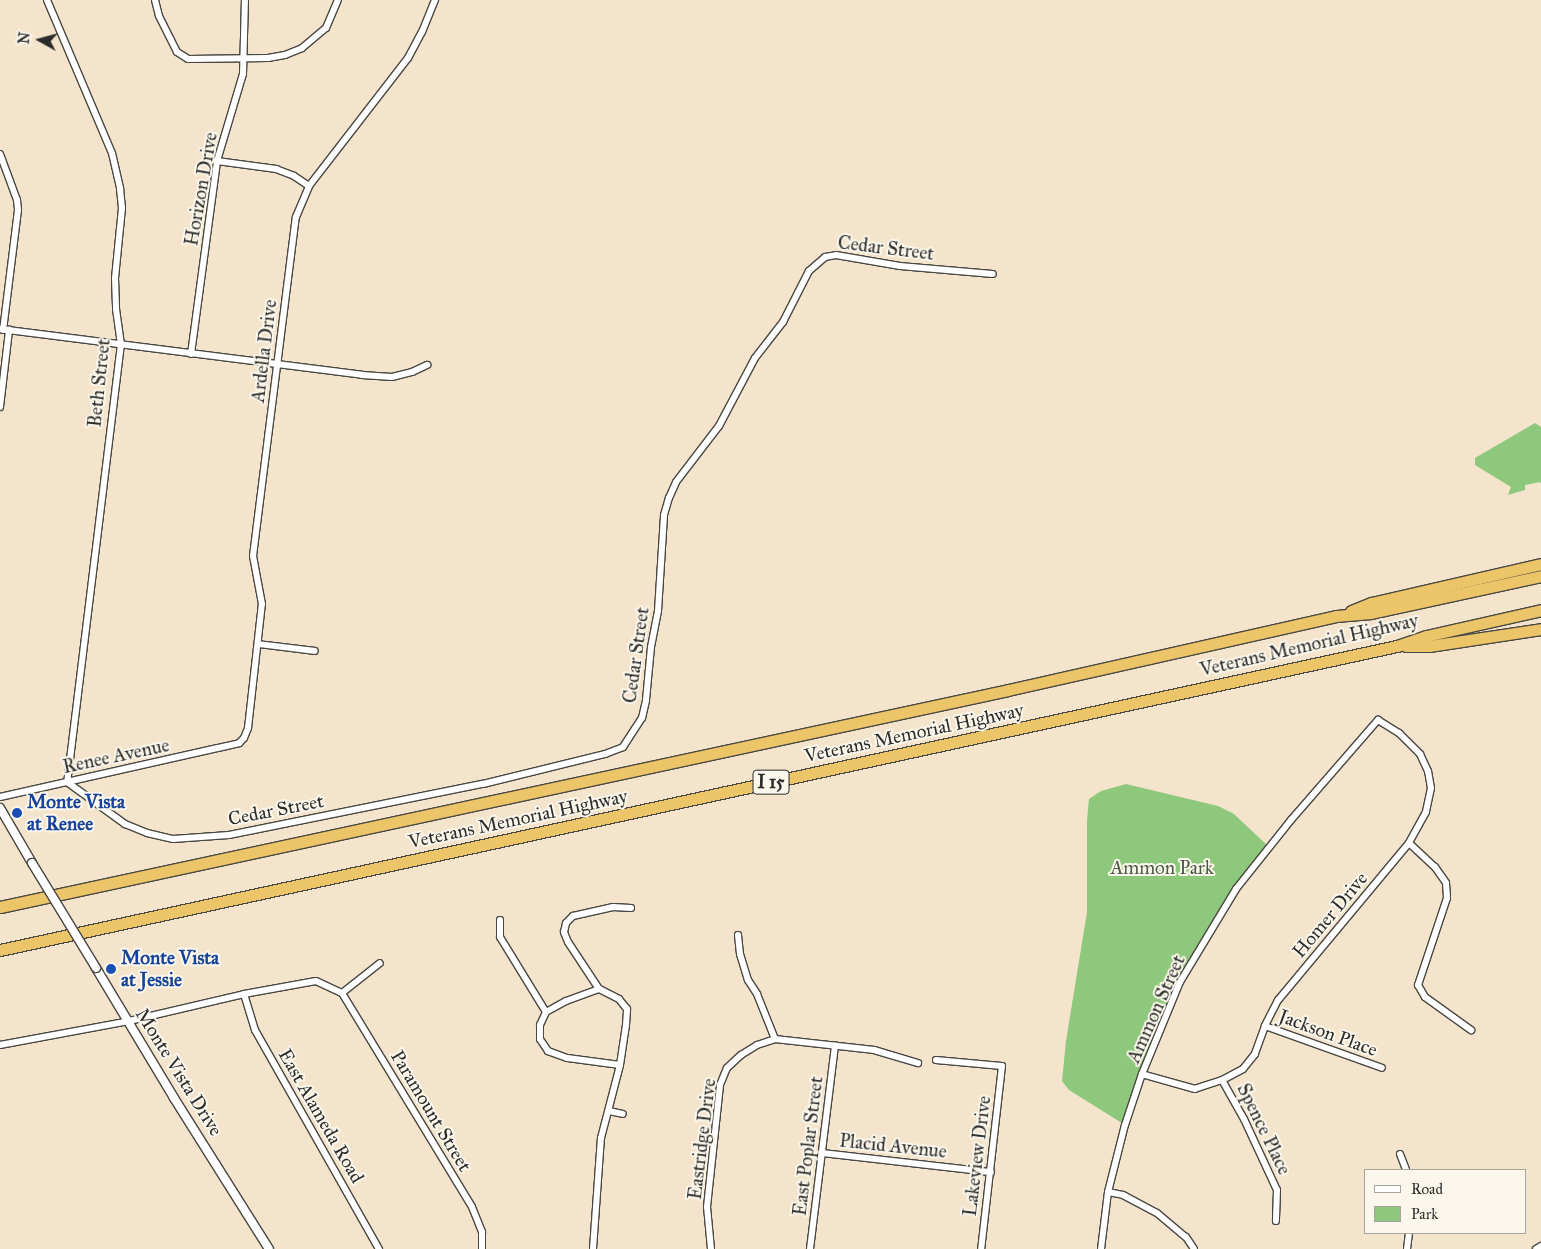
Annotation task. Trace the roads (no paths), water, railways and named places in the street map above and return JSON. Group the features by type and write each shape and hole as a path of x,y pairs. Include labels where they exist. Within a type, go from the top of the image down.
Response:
{"highway":[{"path":"1336,616 1371,603 1541,564"},
{"name":"Veterans Memorial Highway","path":"0,907 1008,690 1336,616 1371,613 1541,576"},
{"name":"Veterans Memorial Highway","path":"0,950 1397,646 1426,636 1541,610"},
{"path":"1397,646 1429,646 1541,629"}],"street":[{"name":"Beth Street","path":"47,0 112,153 117,171 122,208 115,294 121,344 67,782"},
{"path":"155,0 160,16 177,52 188,59 286,56 302,48 326,28 338,0"},
{"name":"Horizon Drive","path":"191,354 217,161 239,89 244,58 245,0"},
{"name":"Ardella Drive","path":"239,743 248,728 258,644 262,604 252,556 296,217 310,186 408,58 422,32 435,0"},
{"path":"0,154 17,200 18,210 4,330 0,407"},
{"path":"217,161 276,169 294,176 310,186"},
{"name":"Cedar Street","path":"67,782 125,824 147,834 173,839 190,838 229,835 482,784 606,754 623,747 642,718 646,700 651,647 658,611 664,515 668,498 676,482 719,426 756,358 783,322 809,271 825,257 836,254 900,266 993,274"},
{"path":"4,330 278,365 392,377 412,372 427,365"},
{"path":"258,644 315,651"},
{"name":"Homer Drive","path":"1142,1074 1195,1089 1222,1080 1244,1069 1255,1054 1264,1026 1278,1000 1409,843 1426,812 1431,788 1428,771 1420,754 1399,733 1378,720 1360,742"},
{"name":"Ammon Street","path":"1100,1249 1108,1192 1125,1126 1142,1074 1180,982 1236,889 1291,820 1360,742"},
{"name":"Renee Avenue","path":"0,797 239,743"},
{"name":"Monte Vista Drive","path":"0,808 174,1098 269,1249"},
{"path":"1409,843 1435,867 1446,883 1448,898 1418,985 1425,997 1471,1030"},
{"path":"593,1249 601,1138 620,1065 626,1009 619,999 599,989 568,942 564,932 566,923 573,916 614,906 631,908"},
{"path":"500,920 500,937 546,1012"},
{"path":"738,935 740,954 748,980 756,994 775,1040"},
{"path":"0,1045 129,1021 244,994 316,981 342,993 380,963"},
{"path":"599,989 566,1001 546,1012 540,1025 540,1039 548,1050 567,1058 620,1065"},
{"name":"Paramount Street","path":"342,993 472,1207 482,1232 482,1249"},
{"name":"East Alameda Road","path":"244,994 255,1030 379,1249"},
{"name":"Jackson Place","path":"1264,1026 1382,1068"},
{"name":"Eastridge Drive","path":"711,1249 708,1207 720,1085 727,1068 740,1055 757,1045 775,1040 874,1050 918,1063"},
{"name":"East Poplar Street","path":"810,1249 835,1046"},
{"name":"Lakeview Drive","path":"936,1060 1002,1066 981,1249"},
{"name":"Spence Place","path":"1222,1080 1244,1119 1277,1190 1276,1221"},
{"path":"609,1111 623,1114"},
{"name":"Placid Avenue","path":"822,1153 991,1172"},
{"path":"1400,1154 1406,1169"},
{"path":"1108,1192 1123,1195 1156,1213 1186,1237 1194,1249"},
{"path":"1407,1249 1409,1234"},
{"path":"1536,1249 1541,1246"}],"place":[{"name":"Monte Vista at Renee","path":"17,813"},
{"name":"Monte Vista at Jessie","path":"111,969"}],"park label":[{"name":"Ammon Park","path":"1162,868"}]}
